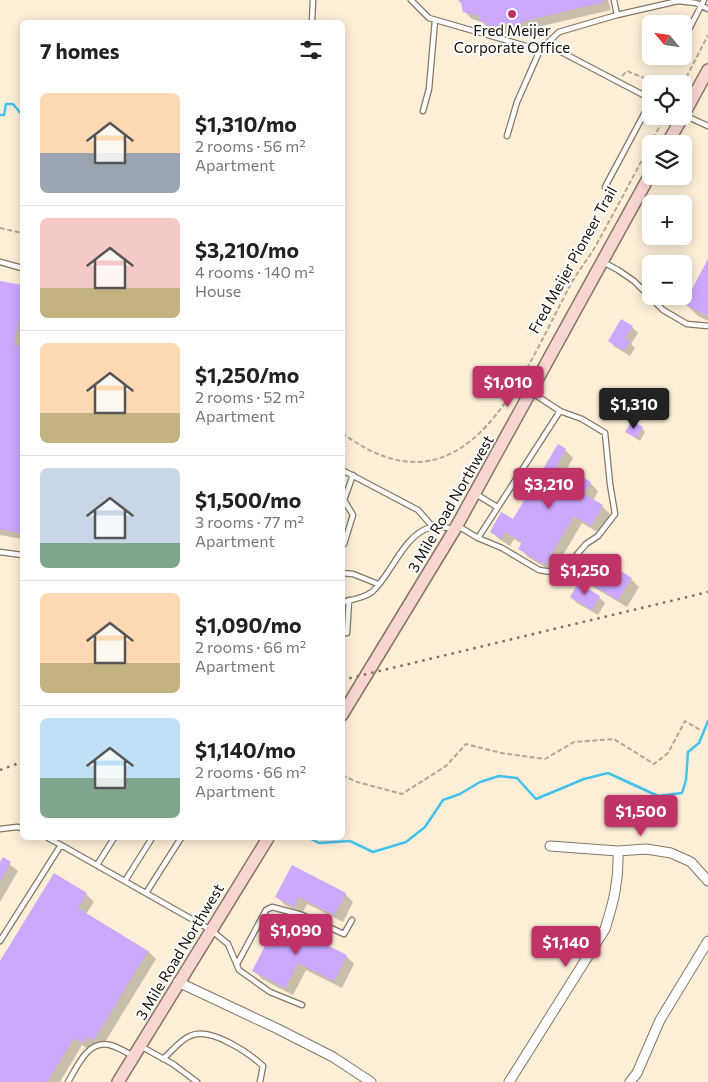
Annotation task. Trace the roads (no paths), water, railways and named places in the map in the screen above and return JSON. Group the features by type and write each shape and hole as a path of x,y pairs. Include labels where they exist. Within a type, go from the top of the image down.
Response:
{"main road":[{"path":"692,99 708,70"},
{"name":"3 Mile Road Northwest","path":"345,710 456,528 644,185"},
{"name":"3 Mile Road Northwest","path":"118,1082 267,840"}],"street":[{"path":"550,846 618,851 646,849 671,853 691,862 708,881"},
{"path":"509,1082 605,929 614,903 618,877 618,851"},
{"path":"630,1082 637,1073 660,1020 708,941"},
{"path":"178,982 333,1057 370,1082"}],"lane":[{"path":"312,20 313,0"},
{"path":"411,0 429,18 540,50"},
{"path":"614,0 617,15"},
{"path":"692,23 704,0"},
{"path":"507,136 516,102 540,50 559,32 617,15 678,1 696,3 708,10"},
{"path":"423,111 429,89 435,20"},
{"path":"546,44 642,95"},
{"path":"606,187 642,117"},
{"path":"692,119 708,126"},
{"path":"0,262 20,267"},
{"path":"602,262 634,281 663,310 687,324 708,326"},
{"path":"345,601 371,592 406,545 432,526 456,528 502,548 539,570 558,572 568,565 586,544 598,536 615,514 610,484 606,433 582,419 560,411 531,392"},
{"path":"478,538 560,411"},
{"path":"345,471 418,510 432,526"},
{"path":"345,497 353,475"},
{"path":"475,494 497,507"},
{"path":"345,502 353,516 345,541"},
{"path":"0,552 20,555"},
{"path":"345,573 353,574 378,584"},
{"path":"345,633 348,633 349,600"},
{"path":"0,829 20,828"},
{"path":"52,840 211,930 228,944 239,970 270,992 302,1006"},
{"path":"97,865 113,840"},
{"path":"125,881 151,840"},
{"path":"146,893 179,840"},
{"path":"0,941 61,845"},
{"path":"237,964 266,910 272,907 302,915 344,934 352,920"},
{"path":"163,1059 189,1036 199,1033 208,1034 253,1056 263,1066 260,1082"},
{"path":"68,1082 85,1054 97,1045 110,1045 163,1059 197,1082"}],"waterway":[{"path":"0,115 4,115 6,104 13,104 20,113"},
{"path":"313,840 319,843 350,841 373,852 406,842 425,827 443,800 460,794 480,782 499,776 517,778 536,799 584,779 608,773 658,796 682,793 686,780 688,752 699,743 708,721"}],"railway":[{"path":"345,679 708,592"},
{"path":"0,770 20,763"}],"place":[{"name":"Fred Meijer Corporate Office","path":"512,14"}]}
